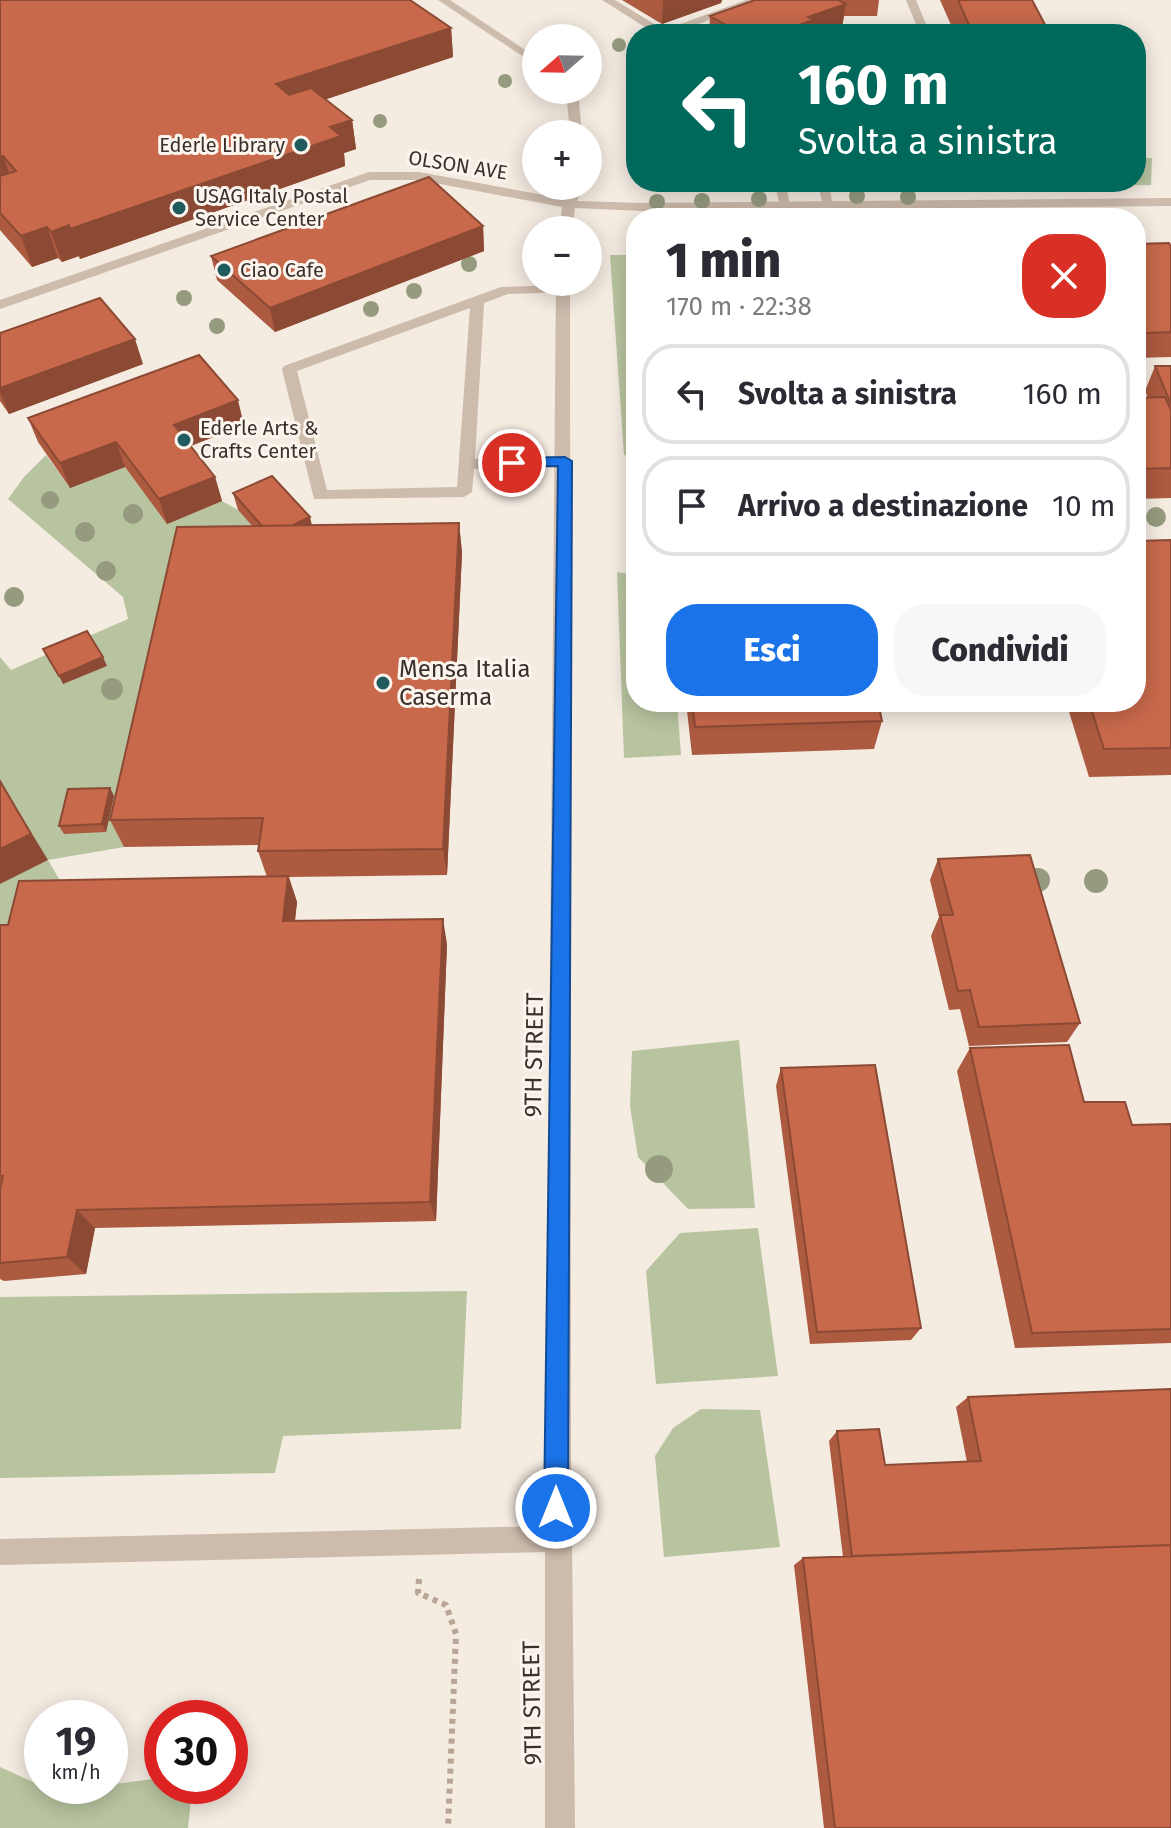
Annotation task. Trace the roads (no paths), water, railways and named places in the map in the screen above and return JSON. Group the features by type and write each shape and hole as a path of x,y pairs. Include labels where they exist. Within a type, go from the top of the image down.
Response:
{"street":[{"path":"443,0 522,53"},
{"path":"607,0 646,24"},
{"path":"690,24 756,0"},
{"path":"911,0 921,24"},
{"name":"OLSON AVE","path":"0,305 369,176 419,176 569,204 829,205 983,198 1171,202"},
{"path":"783,192 786,205"},
{"path":"826,192 829,205"},
{"path":"568,216 571,200"},
{"path":"477,300 464,492 320,495 289,369 477,300 506,290 522,289"},
{"name":"9TH STREET","path":"560,1828 556,1539 565,461 563,296"},
{"path":"467,464 565,461"},
{"path":"0,1552 556,1539"}],"place":[{"name":"Ederle Library","path":"301,145"},
{"name":"USAG Italy Postal Service Center","path":"179,208"},
{"name":"Ciao Cafe","path":"224,270"},
{"name":"Ederle Arts & Crafts Center","path":"184,440"},
{"name":"Mensa Italia Caserma","path":"383,683"}]}
